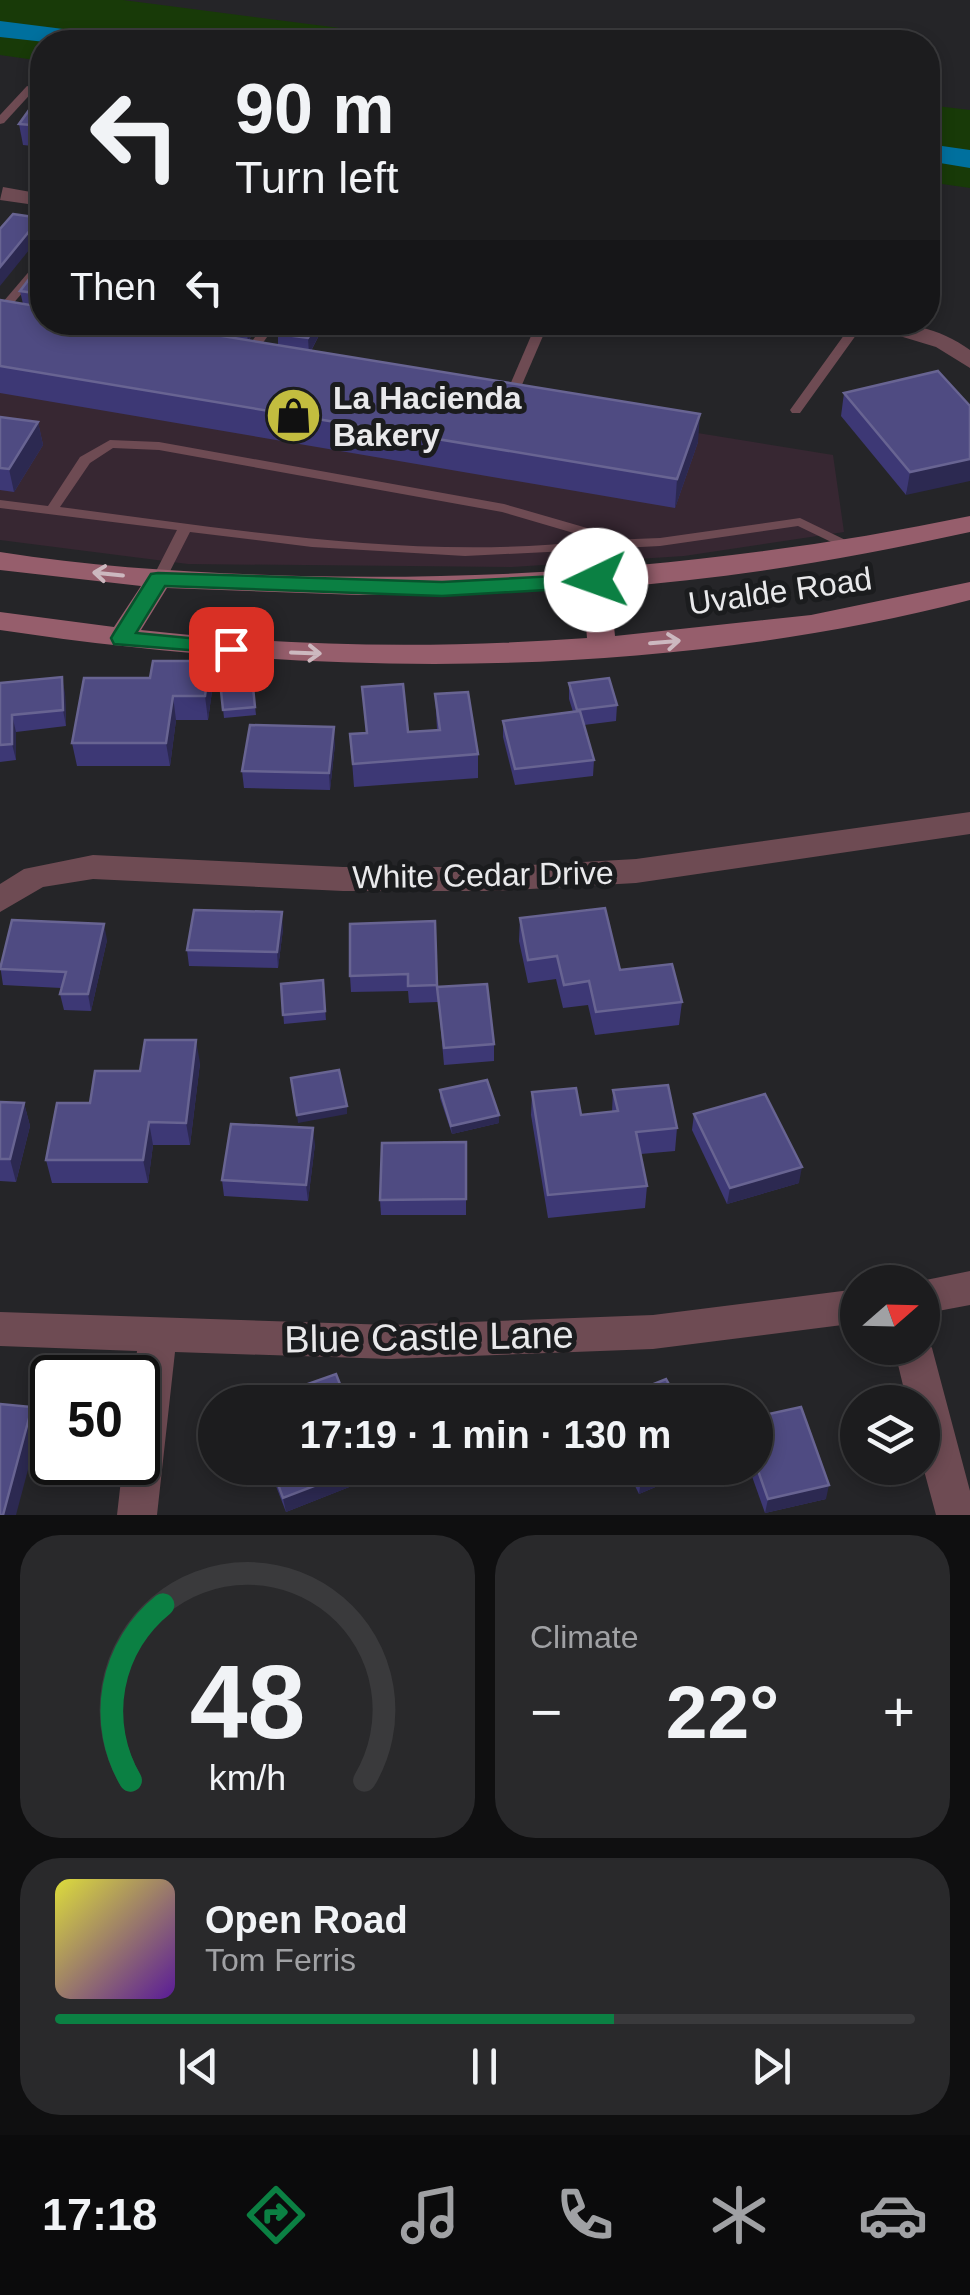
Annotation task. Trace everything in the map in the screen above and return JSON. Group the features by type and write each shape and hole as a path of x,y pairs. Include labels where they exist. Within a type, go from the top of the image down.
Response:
{"main road":[{"name":"Uvalde Road","path":"0,562 158,579 442,589 742,568 970,524"},
{"path":"122,638 158,579"},
{"path":"596,580 602,647"},
{"name":"Uvalde Road","path":"0,621 270,652 373,656 602,647 781,631 970,591"}],"street":[{"path":"3,194 30,198"},
{"path":"921,335 944,342 970,361"},
{"name":"White Cedar Drive","path":"0,900 35,877 94,868 343,879 493,879 636,871 970,824"},
{"path":"940,1294 970,1288"},
{"name":"Blue Castle Lane","path":"0,1328 391,1342 652,1332 840,1308"},
{"path":"136,1515 158,1336"},
{"path":"917,1365 956,1515"}],"lane":[{"path":"0,121 30,89"},
{"path":"8,304 30,277"},
{"path":"250,352 262,335"},
{"path":"509,402 538,335"},
{"path":"796,410 850,335"},
{"path":"52,510 85,460 110,444 159,446 504,508 582,531 600,544"},
{"path":"0,504 312,543 465,552 660,542 800,522 854,548"},
{"path":"158,579 186,526"},
{"path":"596,580 600,544"}],"shaded area":[{"path":"0,320 30,325 30,335 93,335 833,455 844,532 684,556 512,567 188,564 0,540"}],"green space":[{"path":"0,0 123,0 356,30 30,30 30,59 0,55"},
{"path":"940,106 970,110 970,188 940,184"}],"building":[{"path":"30,109 30,125 19,124"},
{"path":"13,214 30,217 30,230 0,267 0,229"},
{"path":"30,278 30,292 20,291"},
{"path":"0,300 30,305 30,335 216,335 700,414 677,479 0,366"},
{"path":"938,371 970,406 970,459 910,472 844,393"},
{"path":"0,417 38,422 9,469 0,468"},
{"path":"153,661 210,661 205,696 173,696 166,743 72,743 84,678 150,678"},
{"path":"62,677 63,710 12,715 12,744 0,745 0,683"},
{"path":"252,677 255,707 223,710 220,681"},
{"path":"609,678 617,705 577,710 569,683"},
{"path":"403,684 408,732 440,730 435,694 468,692 478,754 353,764 350,734 367,733 362,687"},
{"path":"580,711 594,760 515,769 503,721"},
{"path":"250,725 334,727 329,773 242,771"},
{"path":"605,908 620,970 672,964 682,1002 596,1012 589,981 564,985 557,956 528,960 520,918"},
{"path":"194,910 282,912 277,952 187,950"},
{"path":"12,920 104,924 88,994 60,994 66,972 0,969"},
{"path":"435,921 437,985 408,986 408,974 350,976 350,924"},
{"path":"323,980 325,1011 283,1015 281,984"},
{"path":"487,984 494,1044 444,1048 437,987"},
{"path":"145,1040 196,1040 186,1123 149,1122 143,1160 46,1160 57,1103 90,1103 95,1071 140,1071"},
{"path":"339,1070 347,1106 297,1115 291,1078"},
{"path":"487,1080 499,1115 451,1126 440,1090"},
{"path":"668,1085 677,1128 636,1132 647,1186 548,1195 532,1092 576,1088 581,1115 618,1111 613,1090"},
{"path":"765,1094 802,1167 730,1188 694,1114"},
{"path":"0,1102 24,1103 10,1159 0,1159"},
{"path":"231,1124 313,1128 306,1185 222,1180"},
{"path":"466,1142 466,1199 380,1200 382,1143"},
{"path":"336,1374 340,1385 305,1385"},
{"path":"0,1404 30,1407 3,1515"},
{"path":"801,1407 829,1485 768,1499 763,1485 773,1485 773,1413"},
{"path":"278,1485 317,1485 283,1498"}],"waterway":[{"path":"0,29 30,33"},
{"path":"940,155 970,159"}],"place":[{"name":"La Hacienda Bakery","path":"294,416"}],"route":[{"path":"231,649 122,638 158,579 442,589 596,580"}]}
